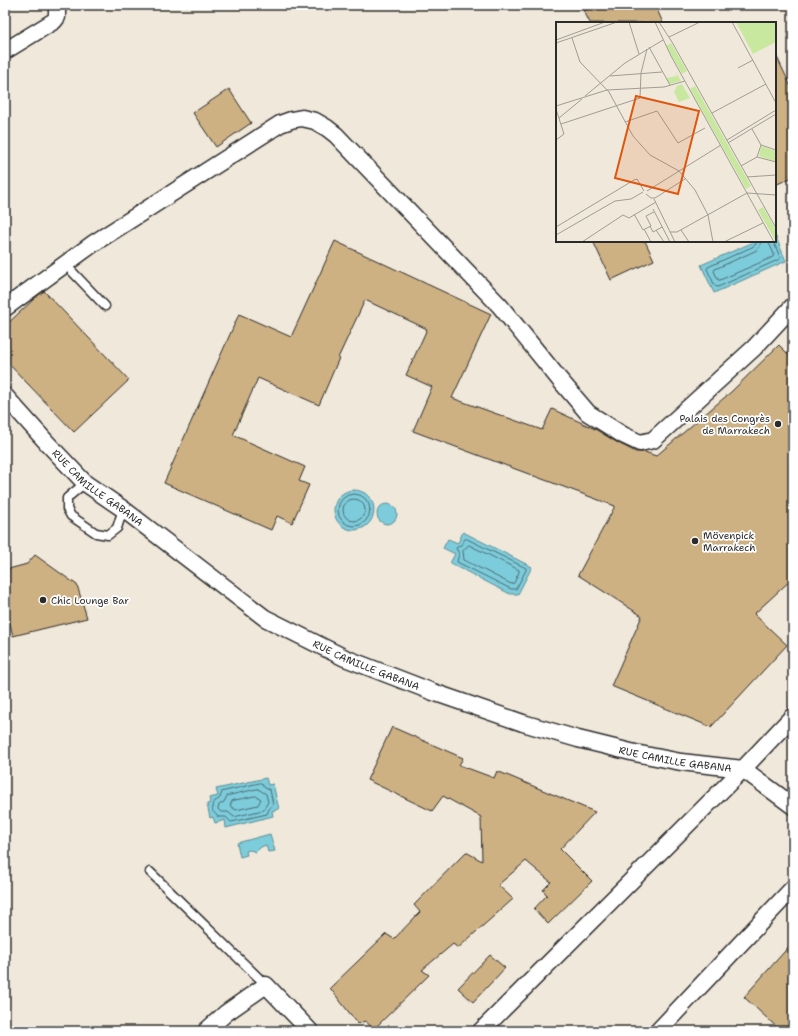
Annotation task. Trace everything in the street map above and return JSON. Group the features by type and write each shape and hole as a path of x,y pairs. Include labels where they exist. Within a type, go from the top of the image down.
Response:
{"street":[{"path":"5,51 54,21 57,17 57,5"},
{"path":"5,308 94,243 280,124 302,118 315,121 327,128 365,164 500,306 558,379 588,413 623,435 640,443 653,440 754,348 793,306"},
{"name":"RUE CAMILLE GABANA","path":"5,396 85,483 122,509 265,618 345,658 433,692 523,724 578,739 681,762 743,769 793,806"},
{"path":"481,1031 743,769 793,716"},
{"path":"658,1031 793,888"},
{"path":"206,1031 226,1013 266,985 310,1031"}],"lane":[{"path":"65,264 105,306"},
{"path":"85,483 67,498 67,509 71,516 96,533 108,534 117,528 122,509"},
{"path":"150,872 266,985"}],"water":[{"path":"776,237 786,261 714,293 701,265 754,242 776,242"},
{"path":"350,490 358,490 365,493 371,499 374,510 371,521 365,527 358,530 350,530 343,527 337,521 334,514 334,506 337,499 343,493"},
{"path":"387,504 394,507 397,514 394,521 387,524 380,521 377,514 380,507"},
{"path":"463,532 532,567 518,594 510,594 450,563 455,554 443,548 448,539 458,543"},
{"path":"266,778 268,785 273,784 279,809 272,811 273,816 226,828 225,820 215,823 213,817 210,818 207,804 210,803 209,798 218,796 216,789"},
{"path":"270,834 275,851 268,852 266,845 261,847 256,852 250,850 246,851 247,855 240,857 237,843"}],"building":[{"path":"597,5 655,5 663,22 590,22 584,11"},
{"path":"776,55 793,91 793,177 776,185"},
{"path":"229,89 251,123 216,147 193,113"},
{"name":"Mövenpick Marrakech","path":"335,241 491,314 452,398 542,430 552,409 595,429 636,452 645,452 656,456 731,392 779,345 793,359 793,578 754,614 787,645 711,727 611,686 642,616 578,575 615,506 413,431 432,387 406,375 427,329 365,300 338,358 319,405 258,378 233,435 305,467 299,481 309,485 292,523 277,516 271,530 164,483 239,314 291,337"},
{"path":"593,242 645,242 654,260 611,280"},
{"path":"44,291 129,380 74,432 5,360 5,326"},
{"name":"Chic Lounge Bar","path":"35,555 77,585 87,618 13,636 5,604 5,570 27,564"},
{"path":"392,727 463,758 459,765 494,778 497,771 595,812 560,849 592,881 548,924 534,909 547,895 543,890 551,882 526,861 498,885 513,899 458,948 453,944 422,970 429,975 374,1029 365,1021 358,1024 330,988 386,934 394,939 420,912 414,905 466,852 482,861 481,817 443,796 432,811 367,780"},
{"path":"793,942 793,1024 787,1031 781,1031 744,997"},
{"path":"490,955 505,968 473,1002 458,988"}],"place":[{"name":"Palais des Congrès de Marrakech","path":"778,424"},
{"name":"Mövenpick Marrakech","path":"695,541"},
{"name":"Chic Lounge Bar","path":"43,600"}]}
